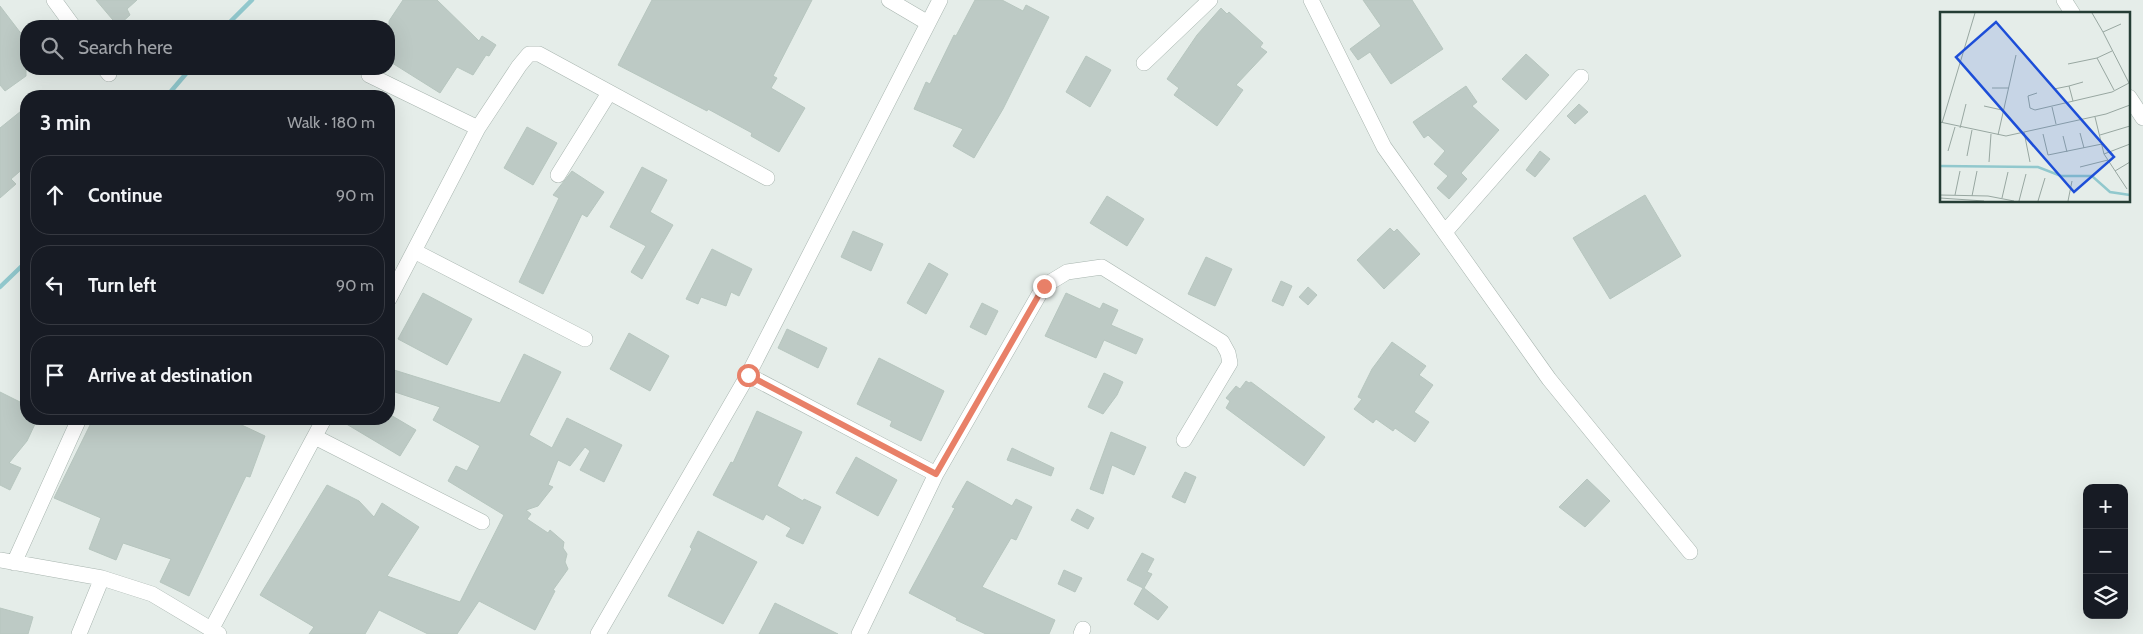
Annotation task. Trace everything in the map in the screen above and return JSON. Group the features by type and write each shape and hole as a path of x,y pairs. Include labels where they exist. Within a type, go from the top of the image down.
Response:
{"street":[{"path":"54,0 69,20"},
{"path":"889,0 928,23"},
{"path":"598,634 748,375 940,0"},
{"path":"1144,63 1210,0"},
{"path":"1311,0 1384,147 1549,379 1690,552"},
{"path":"2064,0 2072,12"},
{"path":"395,287 478,128 529,54 539,54 767,178"},
{"path":"369,75 478,128"},
{"path":"1445,232 1581,77"},
{"path":"558,175 610,93"},
{"path":"2130,98 2143,118"},
{"path":"414,251 585,339"},
{"path":"859,634 936,474 1044,286 1067,272 1102,266 1222,342 1228,353 1230,363 1184,440"},
{"path":"748,375 936,474"},
{"path":"76,425 7,562 102,578 163,600 215,632 321,425"},
{"path":"315,437 482,522"},
{"path":"79,634 102,578"}],"building":[{"path":"96,0 137,0 127,9 130,15 125,20 113,20"},
{"path":"403,0 437,0 479,41 482,36 496,45 489,56 486,55 473,75 457,67 440,93 395,65 395,20 390,20"},
{"path":"652,0 812,0 773,76 777,78 771,88 805,108 779,152 751,136 752,133 708,109 707,111 618,65"},
{"path":"975,0 1002,0 1023,11 1026,5 1049,17 1003,109 974,158 953,146 963,129 914,109 926,82 930,84 954,35 956,36"},
{"path":"1363,0 1412,0 1443,49 1391,84 1370,52 1358,60 1350,49 1381,26"},
{"path":"0,6 20,32 20,75 26,76 5,91 0,85"},
{"path":"1221,8 1227,14 1229,12 1263,43 1260,47 1267,52 1236,85 1243,90 1217,126 1174,95 1179,88 1167,79 1197,35"},
{"path":"1526,54 1549,75 1526,100 1502,79"},
{"path":"1086,56 1111,70 1090,107 1066,92"},
{"path":"1466,86 1477,102 1472,106 1499,130 1461,173 1467,179 1449,199 1437,188 1448,176 1434,164 1445,151 1428,135 1424,138 1413,122"},
{"path":"1579,104 1588,112 1575,124 1567,116"},
{"path":"20,112 20,171 11,179 16,184 0,198 0,128"},
{"path":"527,127 557,143 533,185 504,168"},
{"path":"1540,151 1550,159 1535,177 1526,170"},
{"path":"642,167 667,180 650,212 673,225 642,279 631,272 646,246 610,227"},
{"path":"572,171 604,192 587,217 582,214 543,294 519,282 559,198 553,195"},
{"path":"1645,195 1681,256 1610,299 1573,238"},
{"path":"1107,196 1144,219 1127,246 1090,223"},
{"path":"1390,228 1394,232 1397,229 1420,254 1384,289 1357,260"},
{"path":"853,231 883,244 871,271 841,257"},
{"path":"712,249 752,269 739,296 731,292 726,306 701,297 698,304 686,299"},
{"path":"1206,257 1232,269 1215,306 1188,294"},
{"path":"929,263 948,274 926,314 907,303"},
{"path":"1281,281 1292,286 1283,306 1272,301"},
{"path":"1308,287 1317,295 1308,305 1299,297"},
{"path":"423,293 472,319 447,365 398,339"},
{"path":"1066,293 1100,309 1103,303 1118,310 1111,325 1143,339 1136,354 1104,340 1096,358 1045,336"},
{"path":"982,303 998,311 986,335 970,327"},
{"path":"787,329 827,348 818,368 778,348"},
{"path":"629,333 669,356 650,391 610,369"},
{"path":"1392,342 1426,366 1419,375 1433,385 1414,412 1429,422 1415,442 1395,428 1393,431 1376,419 1373,423 1354,409 1362,399 1358,397 1372,369"},
{"path":"524,354 561,372 529,435 552,448 567,418 622,445 604,482 580,470 590,451 585,447 570,466 558,460 548,485 553,487 538,506 526,510 531,514 527,519 548,533 550,530 564,542 563,548 567,554 565,562 568,569 553,590 555,591 535,630 479,601 457,634 428,634 379,610 365,634 309,634 314,627 260,595 327,485 359,501 374,517 382,503 419,527 387,576 460,602 504,515 448,481 456,466 467,471 480,446 433,420 440,407 395,392 395,370 500,403"},
{"path":"879,358 944,391 921,441 890,426 892,421 857,404"},
{"path":"1104,373 1123,382 1117,395 1103,414 1088,407"},
{"path":"1246,381 1251,382 1325,437 1304,466 1226,408 1230,401 1226,398 1236,386 1240,389"},
{"path":"0,392 20,402 20,425 35,425 27,441 9,463 21,468 10,490 0,485"},
{"path":"757,411 802,432 777,486 803,501 804,499 821,507 803,544 786,536 791,528 766,514 763,520 713,495 731,462 733,463"},
{"path":"395,418 416,430 400,456 348,425 395,425"},
{"path":"90,425 242,425 265,436 250,477 246,476 189,596 160,582 171,559 123,543 116,560 89,549 101,518 54,498"},
{"path":"1111,432 1146,447 1134,475 1112,465 1103,494 1090,489"},
{"path":"1012,448 1054,468 1051,476 1007,460"},
{"path":"856,457 897,480 878,516 836,493"},
{"path":"1185,472 1196,477 1185,503 1172,497"},
{"path":"1587,479 1610,501 1585,527 1559,507"},
{"path":"967,481 1012,506 1016,499 1032,507 1016,540 1011,538 982,587 1055,620 1049,634 986,634 956,620 957,618 909,593 955,508 952,507"},
{"path":"1077,509 1094,518 1088,529 1071,520"},
{"path":"698,531 757,562 723,624 668,596 692,549 690,547"},
{"path":"1142,553 1154,559 1147,572 1152,574 1144,588 1168,607 1158,620 1134,604 1143,588 1127,580"},
{"path":"1064,570 1082,578 1075,592 1058,584"},
{"path":"775,603 838,634 759,634"},
{"path":"0,608 33,617 28,634 0,634"}],"waterway":[{"path":"232,20 252,0"},
{"path":"172,90 185,75"},
{"path":"0,287 20,268"}],"route":[{"path":"748,375 936,474 1044,286"}]}
